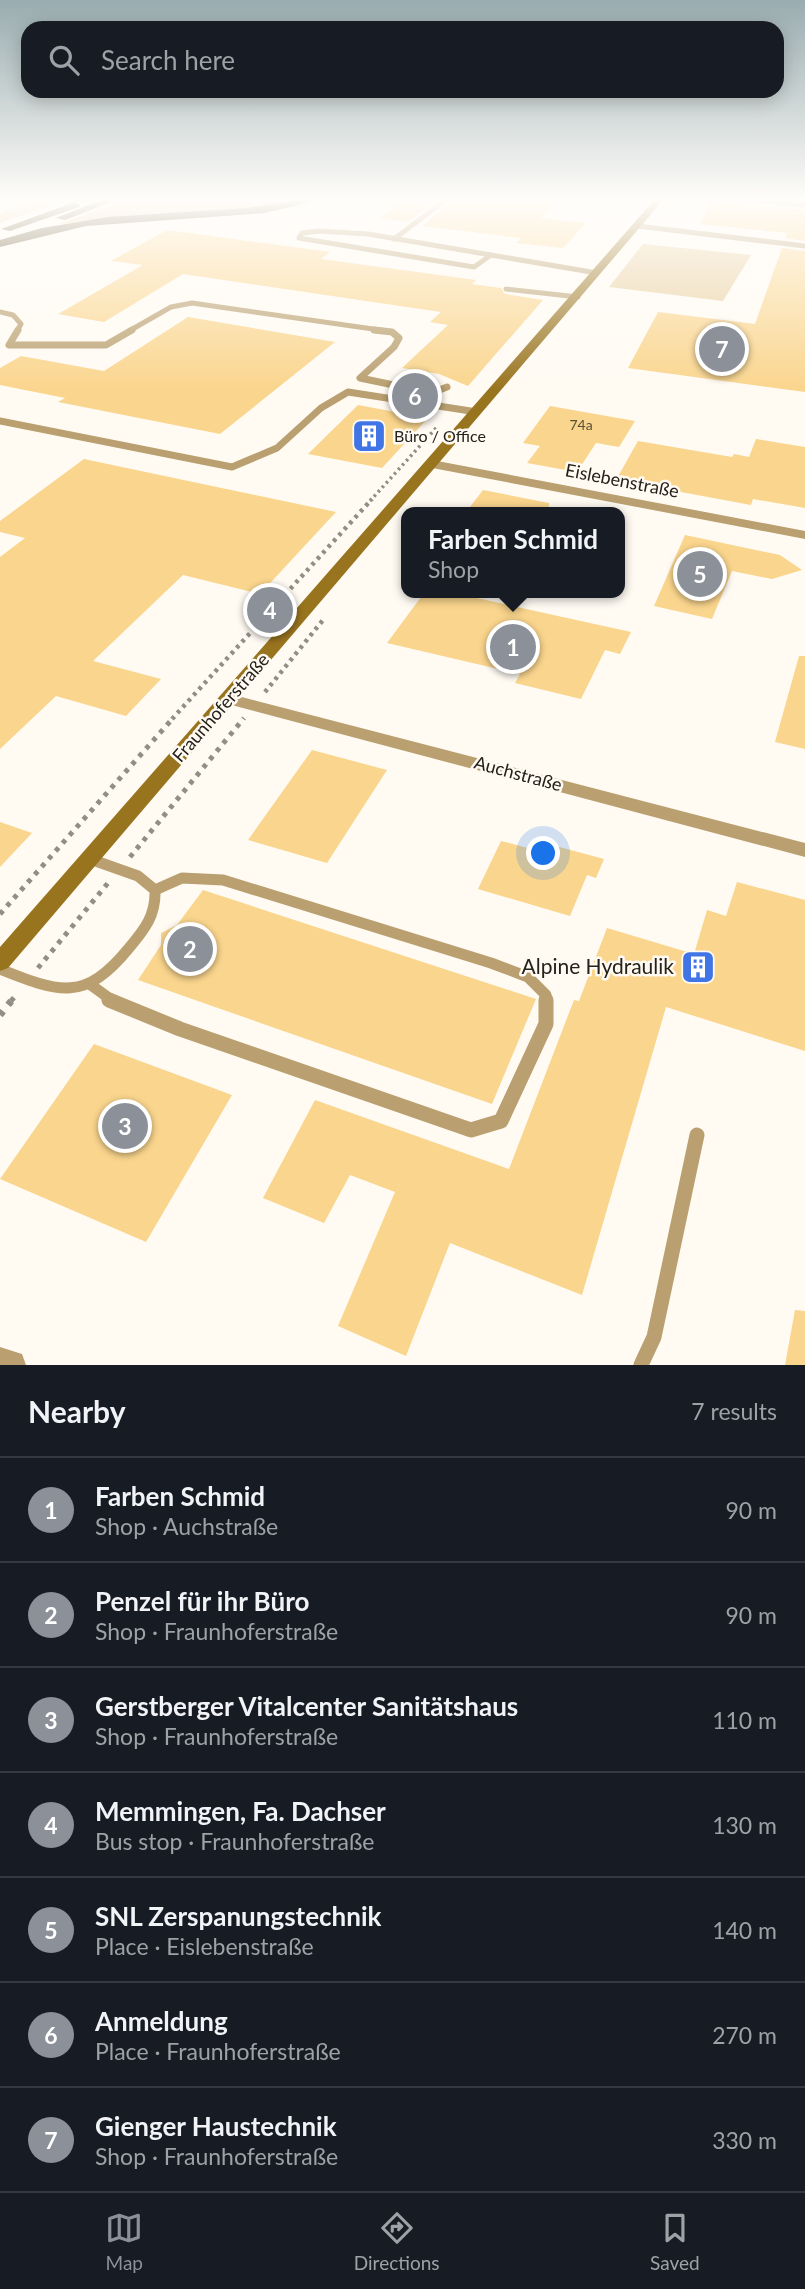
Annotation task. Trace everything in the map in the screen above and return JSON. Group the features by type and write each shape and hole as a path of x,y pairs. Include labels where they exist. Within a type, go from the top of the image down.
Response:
{"street":[{"name":"Fraunhoferstraße","path":"0,962 606,263"},
{"name":"Eislebenstraße","path":"432,464 805,535"},
{"name":"Auchstraße","path":"230,699 805,850"},
{"path":"0,1362 11,1365"}],"lane":[{"path":"448,263 474,267 480,263"},
{"path":"536,263 597,273"},
{"path":"506,289 578,297"},
{"path":"0,348 9,345 106,345 171,307 192,303 391,332 399,338 394,347 360,377 365,381 432,393 447,387"},
{"path":"0,312 13,315 22,324 9,345"},
{"path":"0,421 232,467 250,463 282,445 333,397 348,392 477,412"},
{"path":"90,859 138,876 155,890"},
{"path":"91,985 107,999 180,1029 471,1130 501,1121 546,1024 546,995 528,977 491,963 223,880 182,878 155,890"},
{"path":"0,968 29,980 61,987 91,985 124,954 154,912 155,890"},
{"path":"642,1365 654,1337 697,1135"}],"path":[{"path":"0,915 187,702 454,409"},
{"path":"0,1015 330,612"}],"shaded area":[{"path":"628,263 746,263 723,301 609,287"}],"building":[{"path":"125,263 348,263 476,280 472,284 501,288 505,294 543,300 468,386 439,374 402,368 448,325 430,322 441,312 183,274 104,322 58,314 143,265"},
{"path":"777,263 805,263 805,392 628,368 658,312 755,324"},
{"path":"188,317 335,342 220,434 58,402 65,398 0,385 0,368 21,356 104,371"},
{"name":"Büro / Office","path":"358,405 428,418 382,468 308,454"},
{"path":"550,406 635,421 619,447 596,443 577,472 527,463 540,446 523,443"},
{"path":"756,439 805,447 805,508 753,499 751,505 616,480 638,441 732,457 734,454 749,457"},
{"path":"84,459 336,512 260,594 183,575 93,661 161,679 126,716 56,696 0,749 0,557 25,538 0,532 0,521"},
{"path":"483,490 549,503 549,507 470,507"},
{"path":"685,535 780,555 802,570 772,579 732,571 712,619 654,606"},
{"path":"420,598 477,598 631,632 620,654 605,650 581,699 515,683 520,674 387,643"},
{"path":"799,656 805,656 805,749 775,742"},
{"path":"312,750 387,770 327,863 248,840"},
{"path":"0,822 32,833 0,867"},
{"path":"501,841 547,853 552,845 604,859 596,878 587,875 570,916 478,889"},
{"path":"737,882 805,900 805,1051 666,1007 582,1295 450,1243 406,1356 338,1326 395,1192 350,1175 324,1223 263,1198 315,1100 509,1169 574,1000 579,1001 607,928 694,954 707,910 726,916"},
{"path":"203,890 536,999 492,1104 138,980 161,945 161,933 177,925"},
{"path":"94,1044 232,1095 146,1242 0,1179"},
{"path":"795,1310 805,1311 805,1365 785,1365"}],"place":[{"name":"Gienger Haustechnik","path":"722,349"},
{"name":"Anmeldung","path":"415,396"},
{"name":"Büro / Office","path":"369,436"},
{"name":"SNL Zerspanungstechnik","path":"700,574"},
{"name":"Memmingen, Fa. Dachser","path":"270,610"},
{"name":"Farben Schmid","path":"513,647"},
{"name":"Penzel für ihr Büro","path":"190,949"},
{"name":"Alpine Hydraulik","path":"698,967"},
{"name":"Gerstberger Vitalcenter Sanitätshaus","path":"125,1126"}]}
